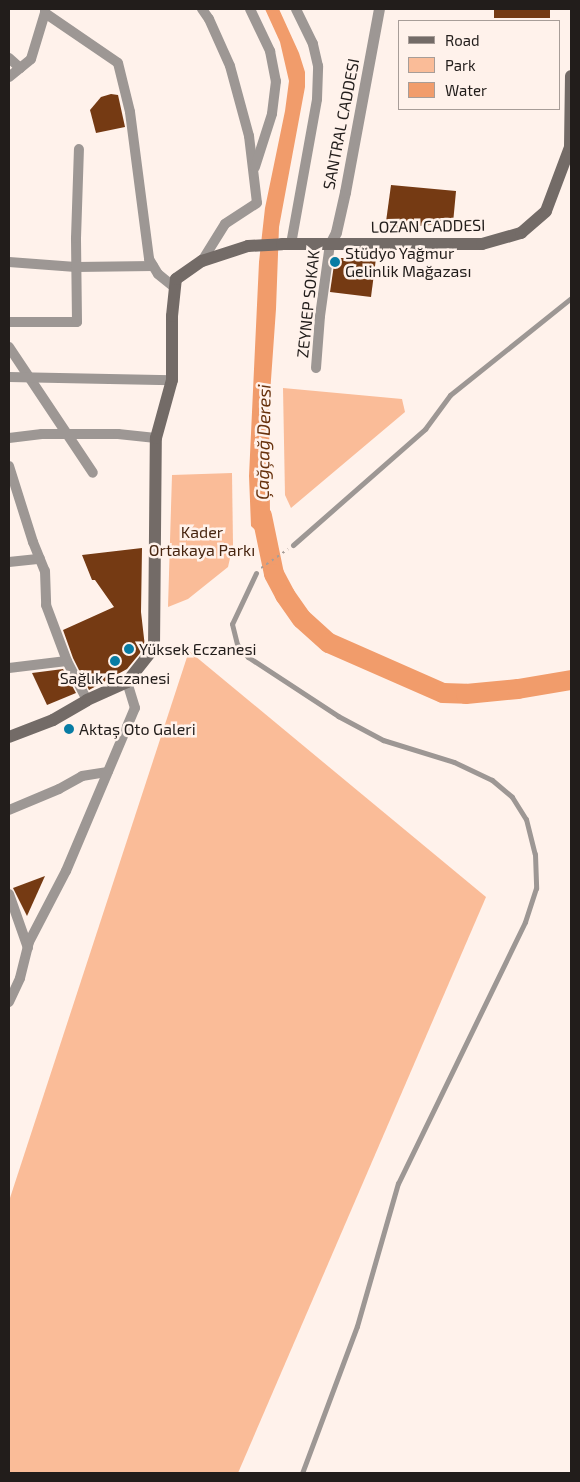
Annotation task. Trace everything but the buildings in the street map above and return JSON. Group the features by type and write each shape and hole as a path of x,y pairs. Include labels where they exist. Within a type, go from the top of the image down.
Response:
{"main road":[{"name":"LOZAN CADDESI","path":"202,261 248,246 286,244 482,244 521,233 546,211 571,146 571,76"},
{"path":"9,737 53,720 87,700 126,682 154,648 156,438 172,380 172,316 176,279 202,261"}],"street":[{"path":"202,9 209,19 230,66 249,136 257,203 225,224 202,261"},
{"path":"250,9 270,50 276,81 272,114 254,172"},
{"path":"286,244 317,99 318,66 313,44 296,9"},
{"name":"SANTRAL CADDESI","path":"330,244 336,232 345,192 379,9"},
{"path":"9,77 30,59 45,11 118,63 130,112 148,259 158,274 175,288"},
{"path":"9,58 20,68"},
{"path":"9,322 77,322 76,266 79,149"},
{"name":"ZEYNEP SOKAK","path":"316,368 320,316 330,244"},
{"path":"9,262 76,266 153,266"},
{"path":"9,347 27,377 93,473"},
{"path":"9,377 172,380"},
{"path":"9,438 42,434 118,434 156,438"},
{"path":"9,466 45,571 46,605 67,661 87,700"},
{"path":"9,562 40,559"},
{"path":"9,668 67,661"},
{"path":"9,1002 20,978 28,948 66,871 135,708 126,682"},
{"path":"9,810 59,789 82,776 108,772"},
{"path":"9,894 28,948"}],"lane":[{"path":"293,545 425,429 450,395 571,298"},
{"path":"256,573 247,588 232,624 237,644 248,658 338,716 383,740 454,762 492,780 512,797 526,819 536,854 536,888 525,922 398,1183 357,1326 302,1473"}],"path":[{"path":"256,573 293,545"}],"green space":[{"path":"283,388 402,399 405,412 291,508 285,495"},
{"name":"Kader Ortakaya Parkı","path":"232,473 233,545 228,567 188,599 168,607 172,475"},
{"path":"189,651 486,897 238,1473 9,1473 9,1201"}],"water":[{"path":"265,9 279,9 299,53 305,72 305,87 279,227 276,309 269,408 270,514 267,541 251,526 249,476 259,262 265,208 285,111 289,81 280,42"}],"waterway":[{"name":"Çağçağ Deresi","path":"262,516 274,574 285,595 302,619 329,643 443,693 466,694 518,689 571,680"}],"place":[{"name":"Stüdyo Yağmur Gelinlik Mağazası","path":"335,262"},
{"name":"Yüksek Eczanesi","path":"129,649"},
{"name":"Sağlık Eczanesi","path":"115,661"},
{"name":"Aktaş Oto Galeri","path":"69,729"}]}
